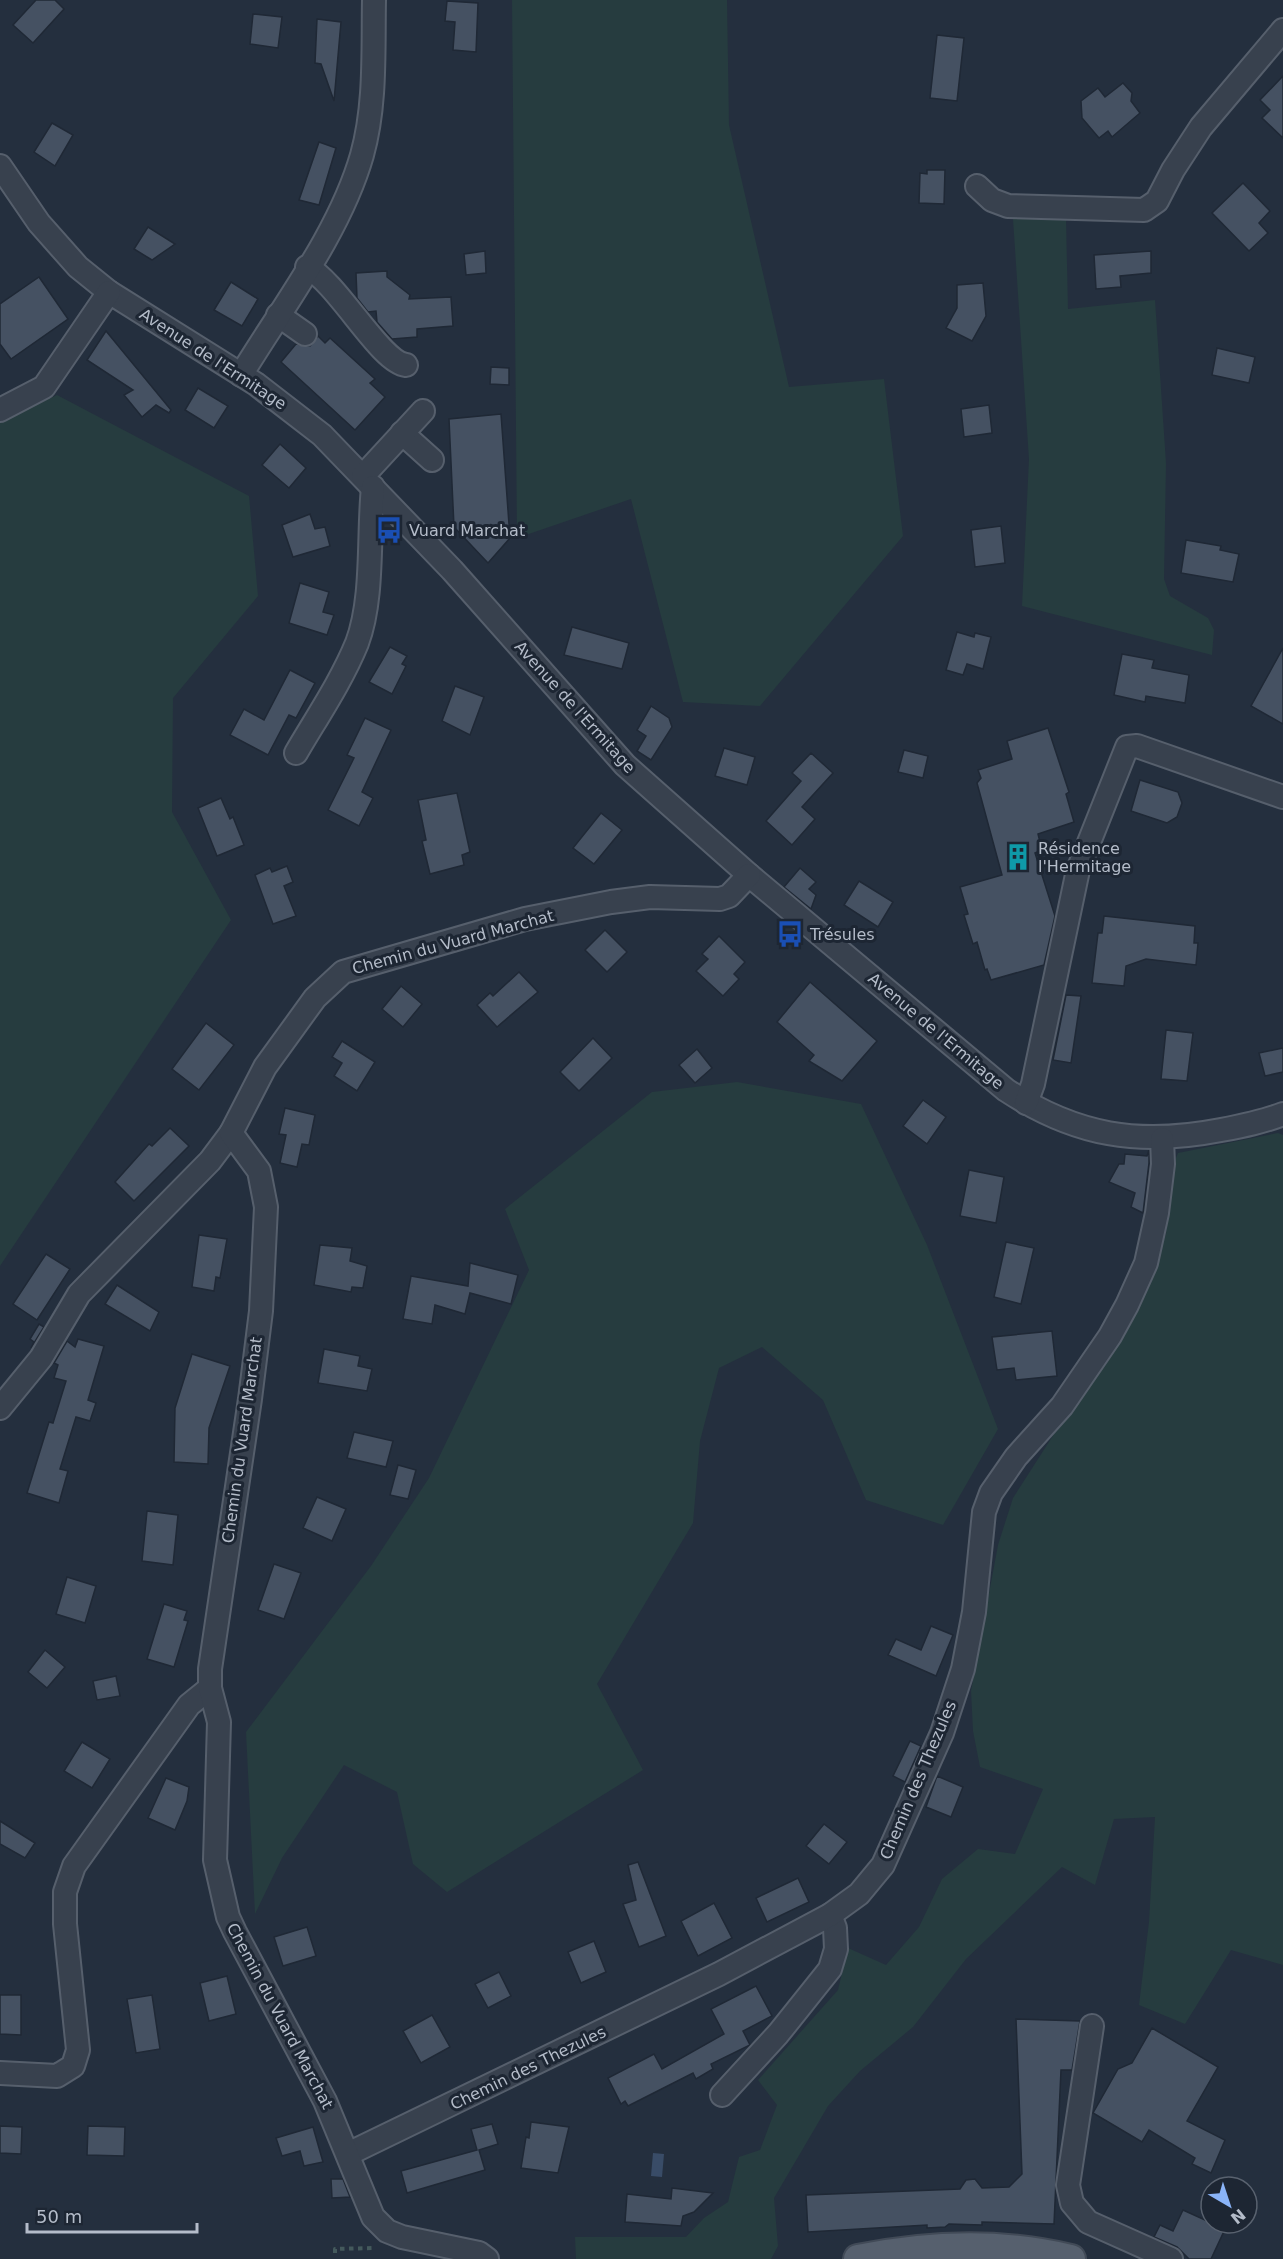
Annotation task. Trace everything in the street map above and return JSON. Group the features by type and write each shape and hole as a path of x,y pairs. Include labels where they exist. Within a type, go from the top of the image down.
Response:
{"main road":[{"path":"858,2259 908,2251 981,2247 1071,2259"}],"street":[{"path":"241,375 308,267 350,190 362,153 372,81 374,0"},
{"path":"976,186 992,200 1008,206 1144,210 1157,201 1173,170 1202,127 1283,30"},
{"name":"Avenue de l'Ermitage","path":"0,166 57,246 109,292 241,375 305,421 368,482 481,602 602,741 750,875 992,1078 1026,1103 1069,1124 1131,1138 1162,1139 1219,1130 1283,1114"},
{"path":"308,267 327,281 385,350 397,361 406,365"},
{"path":"0,410 45,387 109,292"},
{"path":"278,315 305,334"},
{"path":"296,753 338,682 357,642 365,612 368,482 402,433 423,411"},
{"path":"402,433 432,460"},
{"path":"1026,1103 1033,1084 1078,870 1127,747 1137,746 1283,797"},
{"name":"Chemin du Vuard Marchat","path":"487,2259 479,2253 402,2237 387,2231 368,2209 348,2154 314,2080 235,1932 225,1908 215,1860 219,1722 210,1688 212,1646 250,1399 261,1311 266,1207 259,1171 231,1133 265,1068 315,998 343,972 525,919 611,902 660,897 720,899 729,896 750,875"},
{"path":"0,1408 41,1358 79,1294 210,1161 231,1133"},
{"name":"Chemin des Thezules","path":"348,2154 719,1974 830,1915 859,1894 883,1865 942,1733 963,1669 974,1612 984,1512 991,1493 1016,1457 1062,1407 1088,1370 1127,1305 1146,1263 1157,1213 1163,1164 1162,1139"},
{"path":"0,2073 57,2076 73,2066 78,2050 65,1924 66,1892 74,1866 189,1705 210,1688"},
{"path":"722,2095 778,2034 830,1969 836,1949 835,1928 830,1915"},
{"path":"1092,2026 1068,2185 1072,2203 1088,2222 1171,2259"}],"path":[{"path":"335,2253 335,2249 370,2248"}],"green space":[{"path":"512,0 727,0 729,125 789,387 884,379 903,536 760,706 683,702 631,499 517,538"},
{"path":"1013,219 1066,219 1068,309 1155,300 1166,463 1164,579 1170,596 1208,618 1214,630 1212,655 1022,606 1029,459"},
{"path":"57,395 249,496 258,596 173,698 172,812 231,920 0,1266 0,422"},
{"path":"737,1082 861,1104 927,1245 998,1429 943,1525 866,1500 823,1400 762,1347 719,1368 700,1441 693,1523 597,1684 643,1770 447,1892 413,1864 397,1792 344,1765 282,1858 255,1914 246,1732 371,1566 429,1478 529,1270 505,1209 652,1092"},
{"path":"1278,1133 1283,1135 1283,1965 1231,1950 1185,2024 1139,2005 1149,1922 1155,1817 1114,1819 1095,1885 1062,1867 966,1959 913,2027 860,2071 828,2106 774,2198 778,2246 771,2259 576,2259 575,2237 686,2237 704,2218 728,2202 739,2157 760,2150 777,2105 758,2080 838,1990 848,1948 886,1965 919,1927 942,1879 978,1849 1015,1854 1043,1789 980,1767 973,1731 971,1691 998,1545 1013,1498 1144,1294 1166,1234 1171,1170 1178,1153"}],"water":[{"path":"653,2153 664,2154 662,2177 651,2176"}],"building":[{"path":"36,0 55,0 64,9 33,43 13,25"},
{"path":"447,1 478,3 476,52 453,50 455,22 445,21"},
{"path":"253,14 282,17 278,48 250,44"},
{"path":"317,19 341,22 334,101 321,64 315,63"},
{"path":"937,35 964,38 957,101 930,98"},
{"path":"1283,76 1283,138 1262,118 1270,110 1260,100"},
{"path":"1123,83 1132,93 1131,101 1140,113 1112,137 1108,131 1099,138 1082,118 1081,101 1098,88 1105,97"},
{"path":"52,123 73,135 55,166 34,152"},
{"path":"319,142 336,148 319,205 299,200"},
{"path":"927,170 945,170 944,204 919,203 920,173 927,174"},
{"path":"1243,183 1270,211 1259,223 1268,233 1249,251 1212,213"},
{"path":"148,227 175,244 152,260 134,249"},
{"path":"485,251 486,273 466,275 464,254"},
{"path":"1151,251 1151,273 1120,276 1121,287 1096,289 1094,255"},
{"path":"387,271 387,277 410,295 409,299 451,297 453,326 417,329 417,337 392,339 377,322 376,311 368,312 357,298 356,273"},
{"path":"39,277 68,319 11,359 0,344 0,304"},
{"path":"231,282 258,299 242,326 214,310"},
{"path":"983,283 986,316 972,341 946,328 957,308 957,285"},
{"path":"106,331 171,410 169,413 156,405 142,417 124,395 133,390 87,360"},
{"path":"318,336 325,343 330,338 375,379 370,383 385,397 355,430 281,362 296,344 310,346"},
{"path":"1217,348 1255,357 1249,383 1212,375"},
{"path":"491,367 509,368 509,385 490,384"},
{"path":"198,388 228,406 214,428 185,410"},
{"path":"989,405 992,433 964,437 961,409"},
{"path":"501,414 510,538 488,563 454,527 449,419"},
{"path":"280,444 306,468 289,488 262,465"},
{"path":"310,514 315,529 325,527 330,546 293,557 282,525"},
{"path":"1001,526 1005,563 975,567 971,530"},
{"path":"1186,540 1221,546 1220,550 1239,554 1233,582 1181,573"},
{"path":"300,583 329,592 323,612 334,615 327,635 289,623"},
{"path":"572,627 629,643 622,669 564,655"},
{"path":"957,632 974,637 975,633 991,637 983,669 967,664 963,675 946,670"},
{"path":"390,647 407,656 402,664 406,666 392,694 369,682"},
{"path":"1283,648 1283,724 1251,706"},
{"path":"1122,654 1154,660 1152,668 1189,675 1185,703 1146,696 1145,702 1114,695"},
{"path":"290,670 315,683 296,718 289,715 268,755 230,735 244,709 264,720"},
{"path":"455,686 484,697 470,735 442,721"},
{"path":"651,706 669,718 672,727 651,760 637,751 646,736 637,730"},
{"path":"365,718 391,730 362,792 373,798 359,826 328,810 354,758 347,755"},
{"name":"Résidence l'Hermitage","path":"1048,728 1069,792 1066,794 1074,822 1038,834 1042,850 1035,853 1055,916 1044,965 991,980 987,969 985,970 977,942 973,944 964,915 968,914 960,887 1002,875 977,783 981,778 978,770 1012,759 1007,741"},
{"path":"724,748 755,757 747,785 715,776"},
{"path":"904,750 928,756 923,778 898,772"},
{"path":"811,753 833,773 802,807 815,819 792,845 766,821 801,781 792,773"},
{"path":"1140,780 1178,792 1182,803 1177,817 1167,823 1131,811"},
{"path":"457,793 470,852 462,855 464,865 430,874 422,841 426,840 418,800"},
{"path":"221,798 230,819 233,817 244,845 217,856 198,808"},
{"path":"601,813 622,830 594,864 573,848"},
{"path":"287,866 293,882 284,886 296,916 273,924 255,875 270,868 272,872"},
{"path":"800,868 816,882 809,889 816,895 811,909 784,887"},
{"path":"859,881 893,902 878,927 844,905"},
{"path":"1104,916 1195,926 1194,943 1198,943 1196,965 1146,959 1126,966 1124,986 1092,983 1098,933 1102,933"},
{"path":"605,930 627,952 607,972 585,950"},
{"path":"719,936 745,962 734,974 739,979 723,996 696,971 708,959 702,954"},
{"path":"519,972 538,992 497,1027 477,1005 490,993 493,996"},
{"path":"810,982 877,1041 842,1081 809,1061 814,1055 777,1022"},
{"path":"401,986 422,1004 403,1027 382,1009"},
{"path":"1066,995 1081,996 1071,1063 1053,1060"},
{"path":"206,1023 234,1045 199,1090 172,1069"},
{"path":"1166,1030 1193,1033 1187,1081 1161,1079"},
{"path":"593,1038 612,1058 579,1091 560,1072"},
{"path":"342,1041 375,1062 357,1091 334,1076 342,1063 332,1057"},
{"path":"1283,1048 1283,1072 1265,1076 1259,1053"},
{"path":"697,1049 712,1068 695,1083 679,1065"},
{"path":"923,1100 946,1117 927,1144 903,1126"},
{"path":"285,1108 315,1115 309,1145 302,1144 297,1167 280,1163 286,1135 279,1134"},
{"path":"170,1128 189,1146 134,1201 115,1182 149,1144 152,1146"},
{"path":"1149,1150 1143,1213 1131,1207 1135,1193 1109,1182 1119,1164 1124,1164 1125,1154 1147,1156"},
{"path":"969,1170 1004,1177 996,1223 960,1216"},
{"path":"199,1235 227,1239 220,1278 216,1277 214,1291 192,1287"},
{"path":"1006,1242 1034,1248 1021,1304 994,1297"},
{"path":"320,1245 352,1248 350,1261 367,1266 363,1288 352,1287 351,1292 314,1285"},
{"path":"46,1254 70,1269 37,1320 13,1304"},
{"path":"470,1263 518,1275 511,1304 470,1293 465,1314 435,1305 432,1324 403,1319 411,1276 468,1286"},
{"path":"117,1285 159,1312 150,1331 105,1304"},
{"path":"39,1324 44,1327 31,1348 34,1342 30,1339"},
{"path":"1052,1331 1057,1376 1016,1380 1014,1368 997,1370 992,1337"},
{"path":"78,1339 104,1346 88,1400 96,1403 90,1421 76,1417 60,1469 68,1471 59,1503 27,1493 49,1422 53,1423 66,1381 54,1378 58,1365 54,1363 67,1341 75,1347"},
{"path":"324,1349 360,1356 358,1366 372,1369 367,1391 318,1383"},
{"path":"192,1354 230,1366 209,1428 208,1464 174,1462 175,1408"},
{"path":"354,1432 393,1441 386,1467 347,1458"},
{"path":"398,1465 416,1470 408,1499 390,1495"},
{"path":"317,1497 346,1509 332,1541 303,1528"},
{"path":"147,1511 178,1515 173,1565 142,1561"},
{"path":"274,1564 301,1573 284,1619 258,1610"},
{"path":"67,1577 96,1586 85,1623 56,1614"},
{"path":"164,1604 187,1611 184,1620 188,1621 174,1667 147,1659"},
{"path":"931,1626 953,1635 936,1676 888,1655 896,1639 921,1650"},
{"path":"45,1650 65,1667 47,1688 28,1672"},
{"path":"116,1676 120,1696 97,1700 93,1681"},
{"path":"910,1741 921,1746 905,1782 893,1776"},
{"path":"82,1742 110,1759 92,1788 64,1771"},
{"path":"937,1776 963,1787 951,1817 926,1807"},
{"path":"166,1778 189,1787 187,1801 175,1830 148,1818"},
{"path":"0,1821 35,1843 25,1858 0,1844"},
{"path":"824,1824 847,1842 829,1864 806,1846"},
{"path":"638,1862 666,1936 639,1947 623,1904 636,1900 628,1865"},
{"path":"798,1878 809,1902 767,1922 756,1898"},
{"path":"714,1903 732,1938 698,1956 681,1921"},
{"path":"307,1927 316,1956 283,1966 274,1937"},
{"path":"594,1941 606,1972 581,1983 568,1952"},
{"path":"499,1972 511,1996 488,2008 475,1984"},
{"path":"227,1976 236,2014 209,2021 200,1983"},
{"path":"756,1986 772,2016 743,2031 750,2045 711,2064 713,2069 696,2079 693,2073 628,2106 625,2101 621,2104 608,2078 654,2054 662,2069 724,2034 711,2009"},
{"path":"0,1995 21,1995 21,2035 0,2034"},
{"path":"152,1995 160,2049 136,2053 127,1999"},
{"path":"432,2015 450,2047 421,2063 403,2031"},
{"path":"1016,2019 1080,2021 1072,2070 1061,2070 1054,2224 982,2222 982,2225 949,2224 945,2227 927,2228 927,2225 808,2232 806,2195 960,2189 966,2180 975,2179 982,2188 1009,2187 1022,2174"},
{"path":"1152,2028 1218,2067 1187,2121 1225,2140 1211,2173 1192,2164 1195,2158 1149,2130 1142,2142 1093,2113 1118,2069 1132,2063"},
{"path":"531,2122 569,2127 558,2173 521,2168"},
{"path":"492,2124 498,2144 479,2150 485,2170 407,2193 401,2171 477,2150 471,2129"},
{"path":"0,2126 22,2127 21,2154 0,2153"},
{"path":"88,2126 125,2127 124,2156 87,2155"},
{"path":"313,2127 323,2162 304,2166 300,2151 282,2156 276,2138"},
{"path":"331,2179 343,2179 350,2197 332,2198"},
{"path":"672,2188 713,2193 694,2212 683,2216 681,2226 625,2222 627,2194 671,2199"},
{"path":"1183,2210 1199,2217 1199,2235 1222,2235 1211,2259 1189,2259 1177,2247 1154,2237 1160,2225 1173,2231"}],"place":[{"name":"Vuard Marchat","path":"389,530"},
{"name":"Résidence l'Hermitage","path":"1018,857"},
{"name":"Trésules","path":"790,934"}]}
